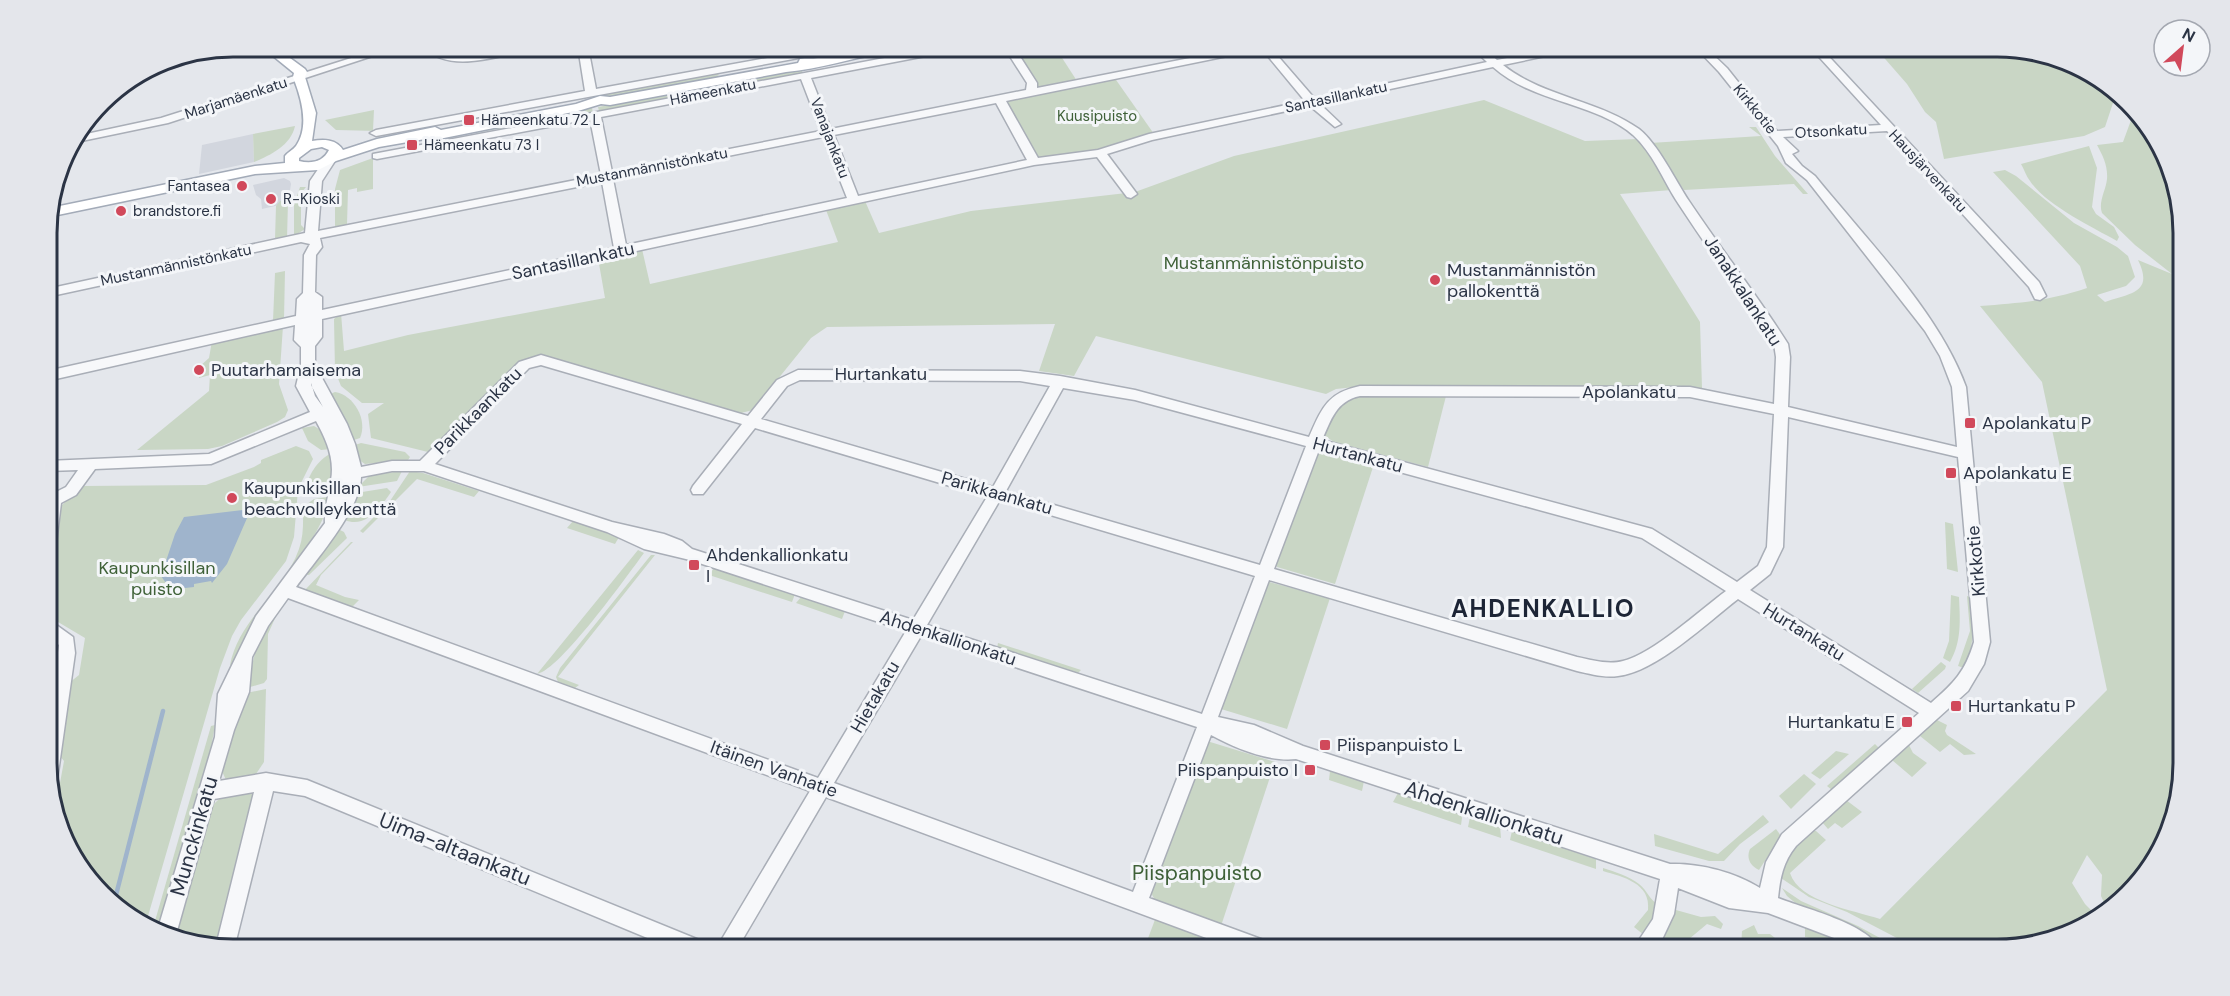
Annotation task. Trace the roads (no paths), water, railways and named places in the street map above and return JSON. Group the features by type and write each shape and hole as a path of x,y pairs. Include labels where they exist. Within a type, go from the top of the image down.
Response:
{"main road":[{"path":"281,57 288,63 286,70 291,75 299,77 307,95 310,127 298,159"},
{"name":"Hämeenkatu","path":"330,152 376,144 416,133 434,136 455,130 469,132 578,106 589,107 726,74 808,66 841,57"},
{"path":"310,127 316,130 330,152"},
{"path":"298,159 315,166 330,152"},
{"path":"59,211 330,152"}],"street":[{"name":"Marjamäenkatu","path":"85,138 164,121 361,57"},
{"path":"444,57 458,59 469,57"},
{"path":"585,57 591,93"},
{"name":"Hämeenkatu","path":"416,133 591,93 726,74 778,57"},
{"name":"Hämeenkatu","path":"376,144 595,114 899,57"},
{"path":"1016,57 1032,83 1031,92"},
{"name":"Mustanmännistönkatu","path":"57,291 311,236 1204,57"},
{"path":"1274,57 1313,103 1335,124"},
{"name":"Janakkalankatu","path":"1488,57 1511,77 1534,89 1621,122 1643,139 1781,344 1783,357 1775,546 1764,570 1664,648 1634,665 1606,670"},
{"name":"Santasillankatu","path":"57,374 309,317 1034,162 1100,153 1149,137 1526,57"},
{"name":"Kirkkotie","path":"1711,57 1775,134 1793,164 1811,178 1942,345 1959,387 1982,642 1976,664 1962,686 1789,840 1776,858 1772,869 1768,904"},
{"name":"Hausjärvenkatu","path":"1825,57 2034,285 2040,296"},
{"name":"Vanajankatu","path":"805,75 854,202"},
{"path":"999,98 1034,162"},
{"path":"595,114 621,251"},
{"name":"Otsonkatu","path":"1775,134 1888,128"},
{"name":"Munckinkatu","path":"169,927 223,736 242,692 245,679 244,658 262,621 345,511 347,474 340,465 325,412 303,386 308,365 308,345 302,340 309,317 303,299 309,294 310,255 304,250 304,244 311,236 316,181 330,152"},
{"path":"1100,153 1131,194"},
{"path":"298,159 310,178 316,181"},
{"name":"Parikkaankatu","path":"424,466 524,365 541,360 1264,573 1577,664 1606,670"},
{"name":"Hurtankatu","path":"698,490 782,383 798,375 985,375 1060,381 1136,396 1647,533 1933,713"},
{"name":"Hietakatu","path":"732,939 997,493 1060,381"},
{"name":"Apolankatu","path":"1314,443 1332,404 1346,393 1360,391 1690,392 1781,410 1966,454"},
{"path":"57,466 212,459 325,412"},
{"path":"1138,903 1314,443"},
{"path":"57,499 71,491 91,464"},
{"name":"Ahdenkallionkatu","path":"347,474 392,466 424,466 612,528 633,541 690,554 1207,723 1227,736 1248,743 1278,751 1298,752 1670,873 1693,888 1716,896 1746,904 1768,904 1848,934 1855,939"},
{"name":"Itäinen Vanhatie","path":"285,590 1235,939"},
{"path":"57,634 67,642 67,653 57,720"},
{"path":"227,939 266,781"},
{"name":"Uima-altaankatu","path":"207,792 266,781 288,782 673,939"},
{"path":"1652,939 1668,908 1670,873"}],"water":[{"path":"251,509 227,564 212,583 211,581 194,584 194,587 176,589 168,586 161,576 175,534 184,517"}],"waterway":[{"path":"116,894 163,711"}],"place":[{"name":"Hämeenkatu 72 L","path":"469,120"},
{"name":"Hämeenkatu 73 I","path":"412,145"},
{"name":"Fantasea","path":"242,186"},
{"name":"R-Kioski","path":"271,199"},
{"name":"brandstore.fi","path":"121,211"},
{"name":"Mustanmännistön pallokenttä","path":"1435,280"},
{"name":"Puutarhamaisema","path":"199,370"},
{"name":"Apolankatu P","path":"1970,423"},
{"name":"Apolankatu E","path":"1951,473"},
{"name":"Kaupunkisillan beachvolleykenttä","path":"232,498"},
{"name":"Ahdenkallionkatu I","path":"694,565"},
{"name":"Hurtankatu P","path":"1956,706"},
{"name":"Hurtankatu E","path":"1907,722"},
{"name":"Piispanpuisto L","path":"1325,745"},
{"name":"Piispanpuisto I","path":"1310,770"}],"district":[{"name":"AHDENKALLIO","path":"1543,608"}],"park label":[{"name":"Kuusipuisto","path":"1097,116"},
{"name":"Mustanmännistönpuisto","path":"1264,263"},
{"name":"Kaupunkisillan puisto","path":"157,578"},
{"name":"Piispanpuisto","path":"1197,873"}]}
